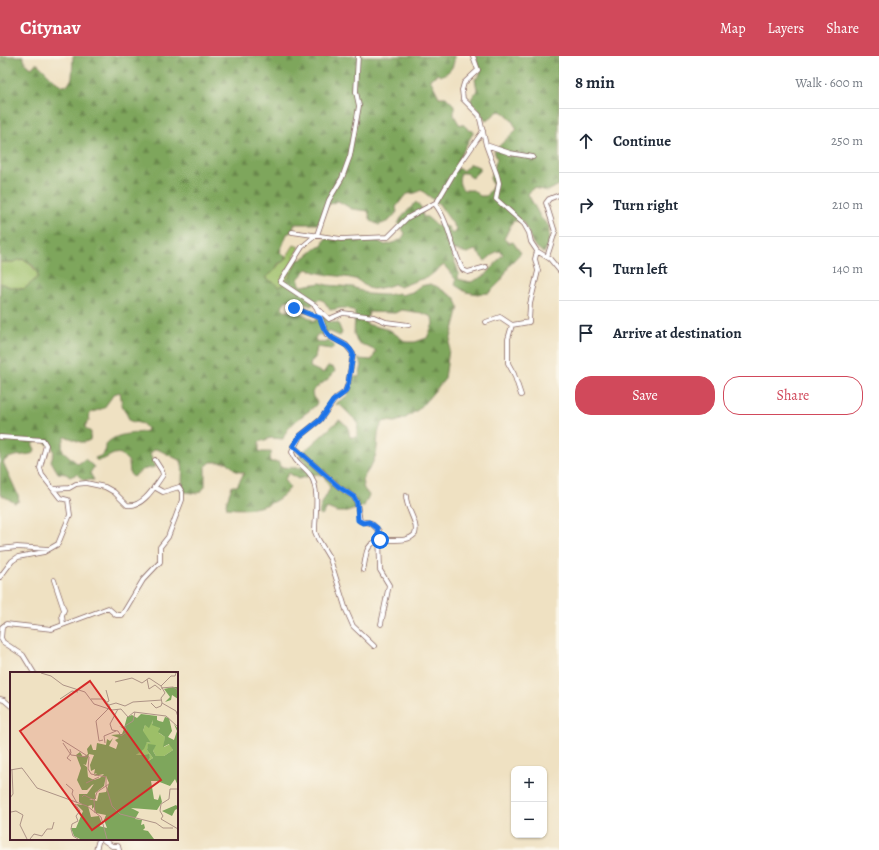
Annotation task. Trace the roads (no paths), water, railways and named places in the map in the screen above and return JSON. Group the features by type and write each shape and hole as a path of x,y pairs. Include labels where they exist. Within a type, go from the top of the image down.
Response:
{"street":[{"path":"358,56 356,92 359,106 350,156 342,178 329,200 317,235 302,247 291,266 280,278 280,282 316,306 331,319 343,313 374,317 386,322 409,325"},
{"path":"473,56 478,71 464,83 462,94 466,103 479,115 486,145 498,180 496,199 524,224 529,233 531,242 537,251 546,257 559,270"},
{"path":"292,232 341,239 388,237 407,218 435,204 482,131"},
{"path":"486,145 510,153 533,157"},
{"path":"546,257 555,232 546,203 549,199 559,195"},
{"path":"435,204 444,217 455,253 463,270 470,272 486,267"},
{"path":"486,322 500,317 512,325 529,322 530,304 538,271 535,259 537,251"},
{"path":"316,306 327,335 346,345 352,352 348,384 345,392 333,401 320,420 300,436 293,446 293,456 307,470 314,482 315,532 330,559 346,610 353,626 374,646"},
{"path":"294,308 320,318"},
{"path":"512,325 508,339 508,363 514,374 520,395"},
{"path":"0,437 43,440 46,445 40,468 42,475 60,498 68,500 70,511 58,544 52,549 18,557 12,561 0,577"},
{"path":"293,446 339,487 354,497 357,503 358,520 363,523 369,522 377,528 380,540 380,570 389,585 381,624"},
{"path":"53,489 69,488 76,484 86,483 106,487 114,492 125,504 130,505 144,500 163,474 156,460"},
{"path":"33,672 23,655 3,642 1,637 2,627 6,624 49,630 108,608 116,615 122,615 143,580 160,562 159,550 168,537 182,500 182,492 177,487 166,492 160,491 154,487"},
{"path":"364,570 368,549 373,543 380,540 404,540 415,534 416,526 407,506 406,496"},
{"path":"0,549 17,547 52,549"},
{"path":"54,580 64,610 62,615 63,624"},
{"path":"0,699 4,700 10,705"},
{"path":"96,850 98,840"},
{"path":"103,840 112,846 119,847 120,850"}]}
